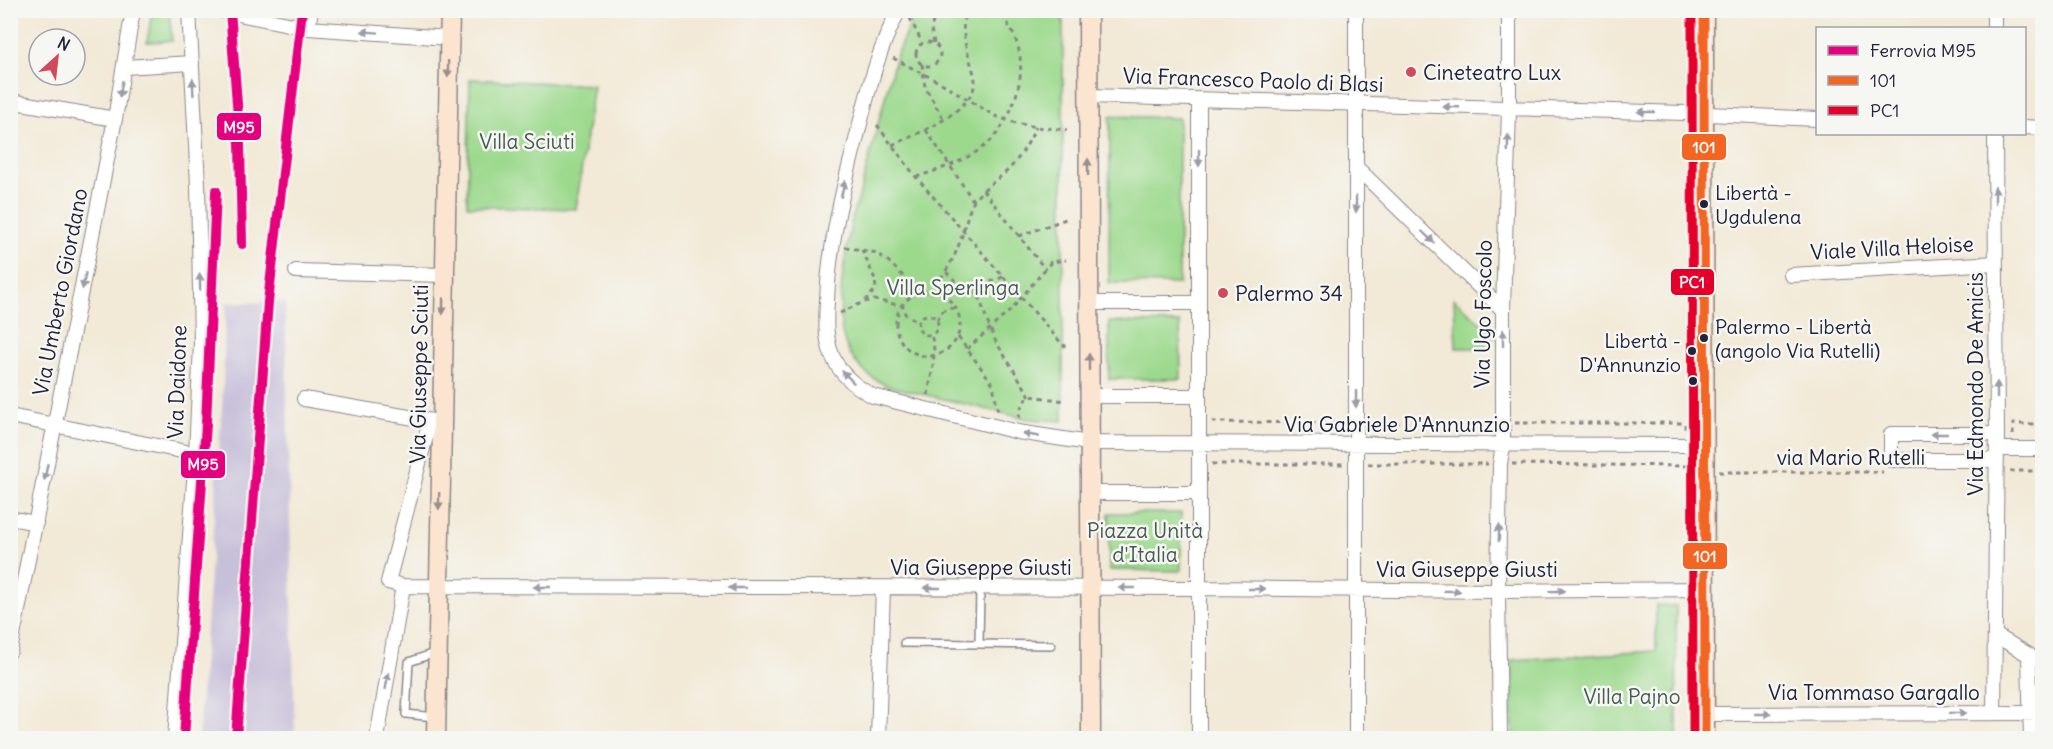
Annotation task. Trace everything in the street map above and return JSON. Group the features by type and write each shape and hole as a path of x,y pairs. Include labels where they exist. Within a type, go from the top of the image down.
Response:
{"street":[{"name":"Via Umberto Giordano","path":"10,651 115,119 133,10"},
{"name":"Via Daidone","path":"175,738 196,454 201,343 198,185 189,10"},
{"path":"219,10 308,28 449,38"},
{"path":"308,28 311,10"},
{"name":"Via Giuseppe Sciuti","path":"436,738 435,422 444,275 450,10"},
{"path":"1088,10 1091,738"},
{"path":"1356,10 1356,738"},
{"name":"Via Ugo Foscolo","path":"1500,738 1498,591 1500,464 1504,423 1503,310 1509,109 1509,10"},
{"path":"1704,10 1705,738"},
{"path":"1994,10 1994,27"},
{"name":"Via Gabriele D'Annunzio","path":"904,14 886,37 878,59 835,222 830,259 826,330 832,356 840,369 858,388 873,396 1018,432 1089,443 1705,445"},
{"path":"124,67 192,63"},
{"name":"Via Francesco Paolo di Blasi","path":"1088,96 1816,119"},
{"path":"1199,99 1199,738"},
{"path":"10,102 115,119"},
{"path":"2026,127 2043,128"},
{"name":"Via Edmondo De Amicis","path":"1994,713 1997,455 1995,135"},
{"path":"1356,167 1503,310"},
{"name":"Viale Villa Heloise","path":"1791,275 1996,263"},
{"path":"296,271 444,275"},
{"path":"1089,303 1198,303"},
{"path":"1089,396 1198,396"},
{"path":"304,399 435,422 388,582 403,586 377,738"},
{"path":"10,416 196,454"},
{"path":"1997,434 1892,434 1891,460 1997,455 2043,448"},
{"path":"1089,493 1199,493"},
{"path":"10,518 36,523"},
{"name":"Via Giuseppe Giusti","path":"403,586 1498,591 1705,589"},
{"path":"878,738 883,588"},
{"path":"1995,635 2029,655 2037,713 2031,738"},
{"name":"Via Tommaso Gargallo","path":"1705,714 2037,713"}],"lane":[{"path":"979,644 980,588"},
{"path":"904,643 1050,645"},
{"path":"436,652 409,662 406,714 436,717"}],"path":[{"path":"922,64 933,64 939,59 939,51 931,29 936,10"},
{"path":"892,145 944,120 966,99 974,86 976,80 964,39 963,20 966,10"},
{"path":"916,177 948,167 969,157 988,143 1006,120 1017,92 1021,65 1020,52 1010,28 998,10"},
{"path":"904,14 922,43"},
{"path":"935,45 929,42 922,43 916,52 917,59 922,64 929,97 944,120"},
{"path":"891,57 1006,120 1036,127 1067,130"},
{"path":"877,124 916,177 1066,346"},
{"path":"930,293 946,272 960,242 974,202 983,190 1007,171 1023,152 1036,127"},
{"path":"926,130 948,167 974,202"},
{"path":"983,190 1046,269"},
{"path":"1019,236 1066,219"},
{"path":"843,247 877,253 921,294"},
{"path":"862,250 875,279 876,289 864,302"},
{"path":"967,349 1022,298 1051,262 1066,260"},
{"path":"946,272 971,296 985,284 1004,277"},
{"path":"977,290 996,342 1030,396"},
{"path":"930,293 946,298 959,315 960,326 958,337 952,346 933,356 923,356 905,346 899,338 896,328 897,318 903,306 915,295 930,293"},
{"path":"838,313 875,300 903,306"},
{"path":"903,306 905,314 919,322"},
{"path":"930,335 938,329 937,320 944,310 955,309"},
{"path":"927,401 934,343 930,335 922,333 918,327 923,317 929,315 937,320"},
{"path":"958,337 993,384 998,403 998,418"},
{"path":"1018,423 1020,408 1025,399 1030,396 1066,401"},
{"path":"1199,422 1685,423"},
{"path":"2013,424 2043,424"},
{"path":"1199,464 1685,465"},
{"path":"2013,471 2043,471"},
{"name":"via Mario Rutelli","path":"1722,472 1886,472"}],"shaded area":[{"path":"285,302 295,738 198,738 222,407 226,303"}],"green space":[{"path":"152,11 169,11 172,41 147,42"},
{"name":"Villa Sperlinga","path":"918,11 1063,11 1063,421 1028,419 888,386 873,378 855,362 844,340 841,327 841,294 854,210 895,59"},
{"name":"Villa Sciuti","path":"470,79 593,85 576,209 467,206"},
{"path":"1110,116 1179,118 1179,284 1109,283"},
{"path":"1454,299 1497,337 1487,337 1487,348 1456,348"},
{"path":"1109,322 1180,323 1181,379 1109,379"},
{"name":"Piazza Unità d'Italia","path":"1109,513 1181,513 1181,571 1109,570"},
{"name":"Villa Pajno","path":"1656,605 1676,606 1677,738 1513,738 1512,660 1656,651"}],"rail line":[{"name":"M95","path":"230,10 240,144 242,244"},
{"name":"M95","path":"236,738 268,302 302,10"},
{"name":"M95","path":"184,738 206,424 216,191"}],"transit line":[{"name":"PC1","path":"1692,10 1693,738"},
{"name":"101","path":"1704,10 1705,738"}],"place":[{"name":"Cineteatro Lux","path":"1411,72"},
{"name":"Libertà - Ugdulena","path":"1704,204"},
{"name":"Palermo 34","path":"1223,293"},
{"name":"Palermo - Libertà (angolo Via Rutelli)","path":"1704,338"},
{"name":"Libertà - D'Annunzio","path":"1692,351"}]}
